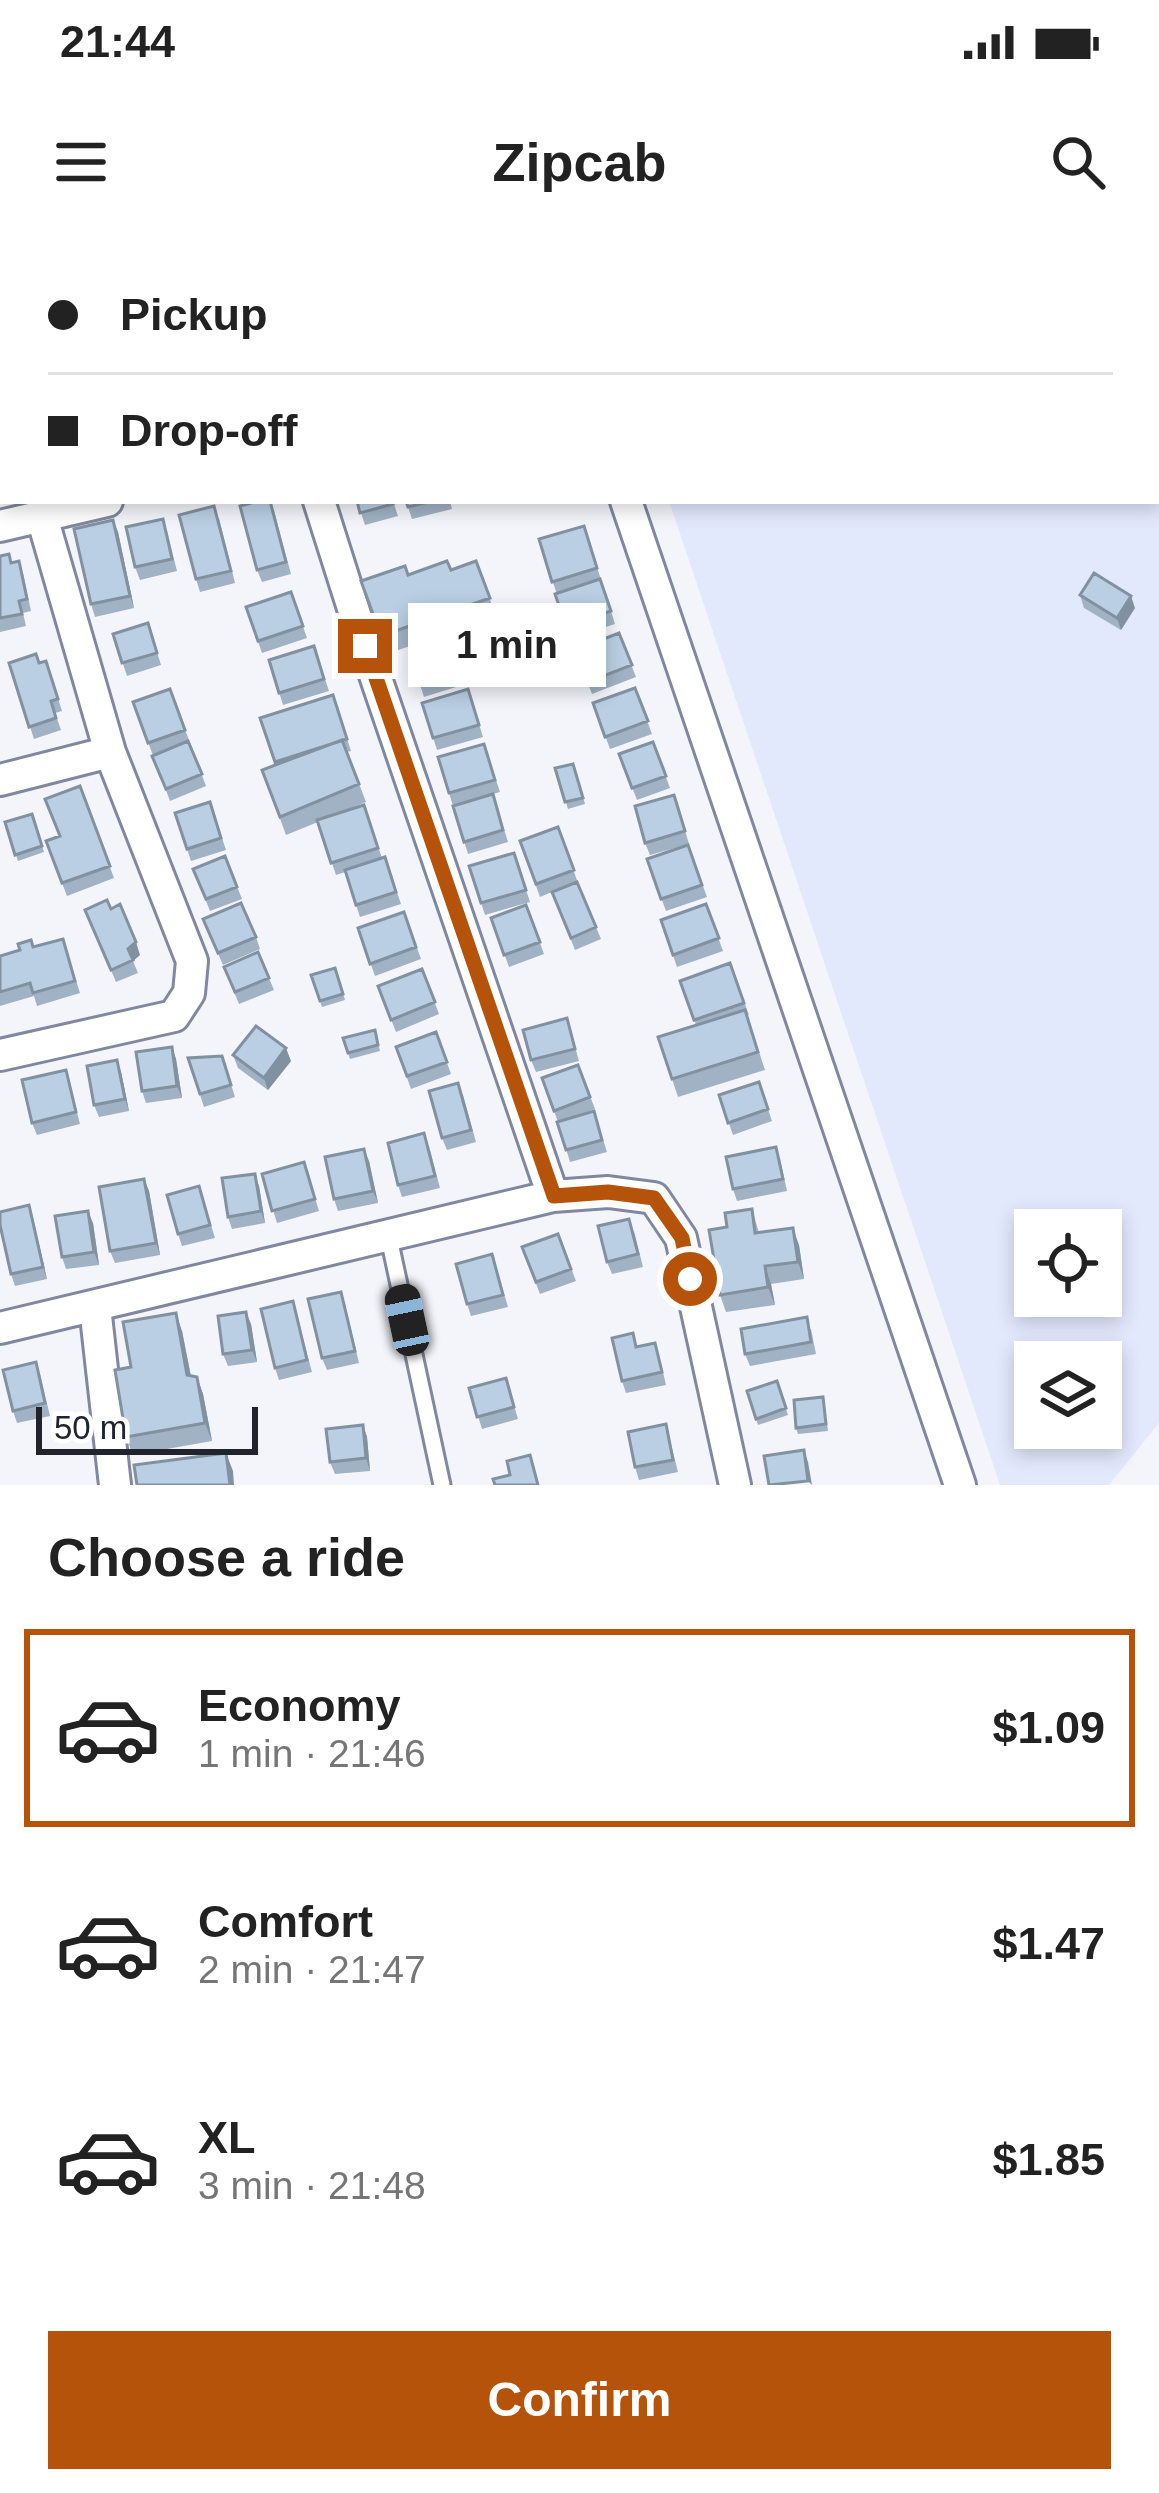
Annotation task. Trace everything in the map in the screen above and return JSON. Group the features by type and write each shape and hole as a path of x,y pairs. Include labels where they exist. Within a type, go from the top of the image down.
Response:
{"street":[{"path":"0,526 95,504"},
{"path":"320,504 554,1196"},
{"path":"627,504 961,1485"},
{"path":"0,1055 174,1016 189,993 192,962 110,752 42,517"},
{"path":"0,780 110,752"},
{"path":"0,1328 554,1196 608,1192 654,1198 682,1238 735,1485"},
{"path":"95,1307 116,1485"}],"lane":[{"path":"389,1238 442,1485"}],"shaded area":[{"path":"670,504 1159,504 1159,1423 1109,1485 1000,1485"}],"building":[{"path":"271,504 286,562 257,570 240,506"},
{"path":"358,504 393,504 360,513"},
{"path":"214,506 231,571 196,579 179,515"},
{"path":"163,519 172,559 135,567 126,527"},
{"path":"113,520 130,596 91,604 74,529"},
{"path":"584,526 597,568 552,582 539,539"},
{"path":"9,554 11,563 19,561 27,599 19,601 22,614 0,618 0,556"},
{"path":"447,561 451,570 476,561 490,598 381,636 361,581 405,566 408,575"},
{"path":"1094,573 1131,596 1117,618 1080,595"},
{"path":"600,579 611,611 566,626 555,594"},
{"path":"291,592 303,626 258,641 246,607"},
{"path":"148,623 157,653 122,663 113,634"},
{"path":"619,633 632,665 588,682 575,650"},
{"path":"454,640 464,671 419,685 410,654"},
{"path":"314,646 324,679 279,693 269,660"},
{"path":"36,654 39,663 46,661 58,699 51,701 56,718 29,727 9,663"},
{"path":"635,688 648,721 605,737 593,703"},
{"path":"170,689 185,730 148,743 133,702"},
{"path":"468,689 479,725 433,738 422,703"},
{"path":"333,695 347,739 275,762 260,718"},
{"path":"342,740 359,784 280,817 262,770"},
{"path":"188,741 202,774 166,789 152,756"},
{"path":"653,742 666,776 632,788 619,754"},
{"path":"484,744 495,780 449,793 438,757"},
{"path":"573,764 583,798 565,802 555,768"},
{"path":"80,786 110,866 62,883 46,841 60,836 45,799"},
{"path":"493,794 503,830 464,842 453,806"},
{"path":"674,795 685,831 645,843 635,806"},
{"path":"210,802 221,838 187,849 175,813"},
{"path":"364,805 378,848 331,863 317,820"},
{"path":"32,814 42,846 15,855 5,822"},
{"path":"558,827 574,870 536,884 520,841"},
{"path":"688,845 702,885 661,899 647,859"},
{"path":"514,853 526,890 481,903 469,866"},
{"path":"225,856 237,887 206,899 193,869"},
{"path":"385,857 396,892 356,905 345,870"},
{"path":"577,882 596,927 571,938 552,892"},
{"path":"107,900 111,909 120,904 136,942 128,949 133,960 111,970 85,910"},
{"path":"241,903 256,937 218,953 203,919"},
{"path":"706,904 719,938 673,955 661,920"},
{"path":"526,905 540,942 504,955 491,918"},
{"path":"404,912 416,947 370,964 358,928"},
{"path":"63,939 75,981 33,993 30,983 0,992 0,956 20,950 18,944 31,940 33,947"},
{"path":"258,952 269,978 235,992 224,967"},
{"path":"730,963 744,1003 694,1020 680,981"},
{"path":"335,968 343,994 320,1001 311,975"},
{"path":"422,969 435,1002 391,1020 378,986"},
{"path":"745,1010 758,1052 672,1079 658,1037"},
{"path":"567,1018 575,1049 531,1060 523,1030"},
{"path":"256,1026 286,1048 264,1078 233,1055"},
{"path":"375,1030 378,1045 348,1053 343,1038"},
{"path":"436,1032 447,1062 407,1076 396,1047"},
{"path":"172,1047 177,1086 142,1091 136,1052"},
{"path":"222,1056 231,1085 200,1094 188,1058"},
{"path":"117,1060 125,1099 94,1105 87,1066"},
{"path":"578,1065 590,1097 554,1111 542,1078"},
{"path":"66,1070 76,1112 32,1123 22,1080"},
{"path":"759,1082 768,1109 728,1123 719,1095"},
{"path":"458,1083 471,1130 442,1138 429,1091"},
{"path":"594,1111 602,1140 566,1150 557,1122"},
{"path":"424,1133 435,1176 398,1185 388,1143"},
{"path":"776,1147 783,1179 733,1189 726,1157"},
{"path":"364,1149 373,1191 334,1199 325,1157"},
{"path":"304,1162 315,1199 272,1211 262,1174"},
{"path":"255,1174 261,1211 228,1217 222,1178"},
{"path":"144,1179 156,1243 110,1251 99,1187"},
{"path":"199,1186 210,1225 178,1234 167,1195"},
{"path":"29,1205 43,1267 11,1274 0,1212"},
{"path":"752,1209 755,1233 793,1228 798,1262 765,1266 768,1287 720,1295 709,1230 727,1227 725,1213"},
{"path":"88,1211 94,1252 62,1257 55,1216"},
{"path":"629,1219 638,1254 607,1262 598,1226"},
{"path":"558,1234 571,1269 536,1282 522,1247"},
{"path":"492,1254 503,1295 467,1304 456,1264"},
{"path":"341,1292 355,1351 322,1358 308,1299"},
{"path":"293,1301 307,1360 275,1368 261,1309"},
{"path":"246,1312 252,1350 223,1354 218,1316"},
{"path":"176,1313 187,1375 197,1377 205,1423 126,1437 115,1370 131,1367 123,1322"},
{"path":"807,1317 811,1342 745,1354 741,1329"},
{"path":"633,1333 636,1347 655,1343 662,1372 622,1381 612,1338"},
{"path":"36,1362 45,1403 13,1411 3,1370"},
{"path":"506,1378 514,1407 477,1417 469,1388"},
{"path":"777,1381 786,1408 756,1419 747,1391"},
{"path":"823,1397 826,1424 796,1428 794,1400"},
{"path":"666,1424 673,1460 635,1467 628,1432"},
{"path":"363,1425 366,1458 330,1462 326,1429"},
{"path":"804,1450 808,1481 769,1485 764,1456"},
{"path":"226,1453 230,1485 137,1485 134,1465"},
{"path":"530,1455 538,1485 495,1485 493,1479 510,1475 507,1461"}],"route":[{"path":"365,646 554,1196 608,1192 654,1198 682,1238 690,1279"}]}
